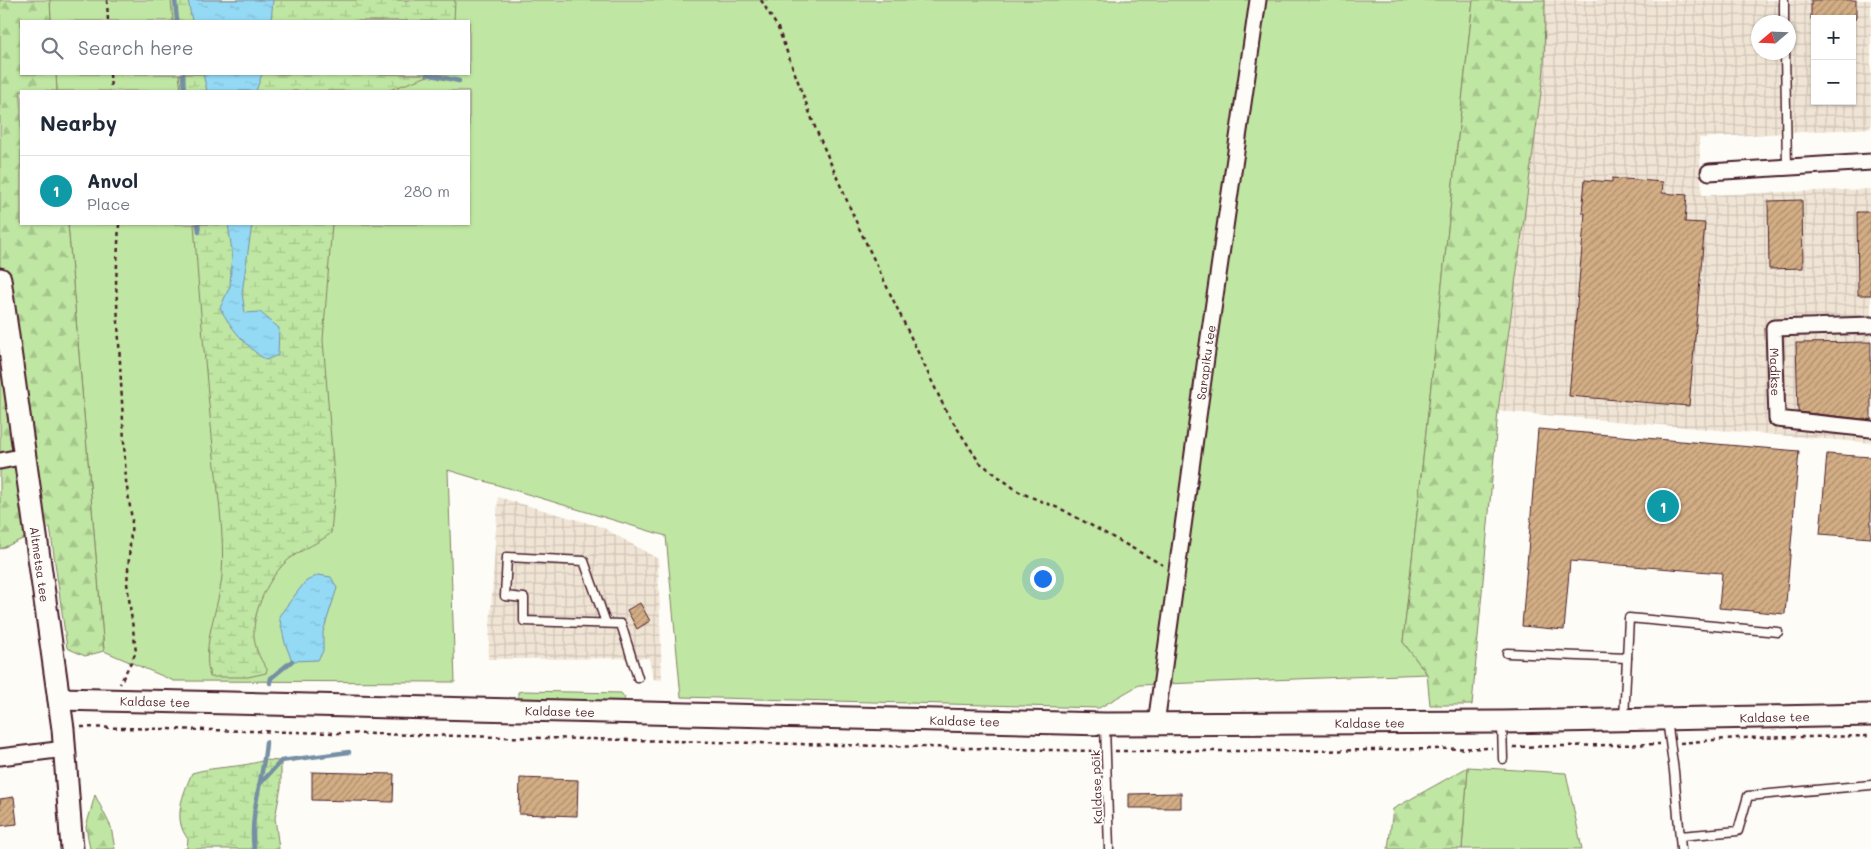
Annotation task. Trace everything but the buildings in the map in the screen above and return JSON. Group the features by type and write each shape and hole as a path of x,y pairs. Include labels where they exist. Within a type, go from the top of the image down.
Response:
{"street":[{"name":"Sarapiku tee","path":"1156,724 1258,0"},
{"path":"1709,172 1871,162"},
{"name":"Altmetsa tee","path":"0,279 59,699 64,739 72,849"},
{"name":"Madikse","path":"1871,325 1774,328 1777,419 1871,429"},
{"path":"0,461 25,456"},
{"name":"Kaldase tee","path":"59,699 1105,724 1502,722 1624,718 1871,715"},
{"path":"0,757 64,739"}],"lane":[{"path":"1784,0 1784,15"},
{"path":"1785,60 1787,167"},
{"path":"606,623 584,561 507,557 505,596 524,598 524,621 622,624 638,678"},
{"path":"1624,718 1629,618 1778,632"},
{"path":"1507,654 1627,658"},
{"path":"1666,718 1681,849"},
{"path":"1502,722 1503,759"},
{"name":"Kaldase põik","path":"1105,724 1108,849"},
{"path":"1680,836 1738,831 1748,796 1871,785"}],"path":[{"path":"107,0 108,20"},
{"path":"761,0 778,28 815,127 858,226 946,411 979,462 1019,492 1063,510 1177,573"},
{"path":"110,75 111,90"},
{"path":"112,701 136,652 127,583 132,520 126,481 116,282 119,225"},
{"path":"64,739 103,726 1106,751 1310,751 1670,744 1737,738 1871,736"}],"shaded area":[{"path":"1545,0 1871,0 1871,128 1699,138 1702,195 1871,189 1871,443 1498,411 1544,70"},
{"path":"498,497 602,527 658,559 662,680 653,679 649,658 488,659"}],"green space":[{"path":"0,0 50,0 51,20 20,20 20,75 56,75 57,90 20,90 20,225 68,225 104,651 85,656 67,648 50,527 0,549"},
{"path":"50,0 1473,0 1403,642 1427,674 1139,685 1099,708 681,697 666,536 448,470 455,682 174,681 104,651 68,225 470,225 470,90 57,90 56,75 470,75 470,20 51,20"},
{"path":"171,0 455,0 454,20 173,20"},
{"path":"1473,0 1545,0 1544,70 1498,411 1472,705 1430,705 1427,674 1403,642"},
{"path":"179,75 430,75 390,90 181,90"},
{"path":"194,225 332,225 323,340 335,488 331,533 292,557 271,580 261,600 254,630 257,651 267,669 266,673 248,677 210,677 208,664 209,639 220,588 223,561"},
{"path":"518,692 621,693 625,698 621,704 518,699"},
{"path":"265,760 281,761 281,787 275,818 279,849 183,849 187,848 188,839 181,823 181,806 185,789 192,773"},
{"path":"1468,767 1566,773 1582,849 1462,849"},
{"path":"1468,767 1462,849 1388,849 1393,809"},
{"path":"95,795 111,827 115,849 90,849 86,827"}],"water":[{"path":"188,0 273,0 271,20 192,20"},
{"path":"203,75 262,75 256,90 207,90"},
{"path":"228,225 252,225 242,293 245,313 260,312 279,328 278,355 266,360 240,337 220,308 230,286 232,251"},
{"path":"318,575 331,577 337,588 323,632 323,651 318,660 292,661 285,643 279,616 305,582"}],"waterway":[{"path":"175,0 177,20"},
{"path":"183,75 184,90"},
{"path":"432,75 459,81"},
{"path":"198,225 199,232"},
{"path":"270,683 271,678 292,661"},
{"path":"254,849 253,822 266,742"},
{"path":"259,785 281,761 349,752"}],"place":[{"name":"Anvol","path":"1663,506"}]}
